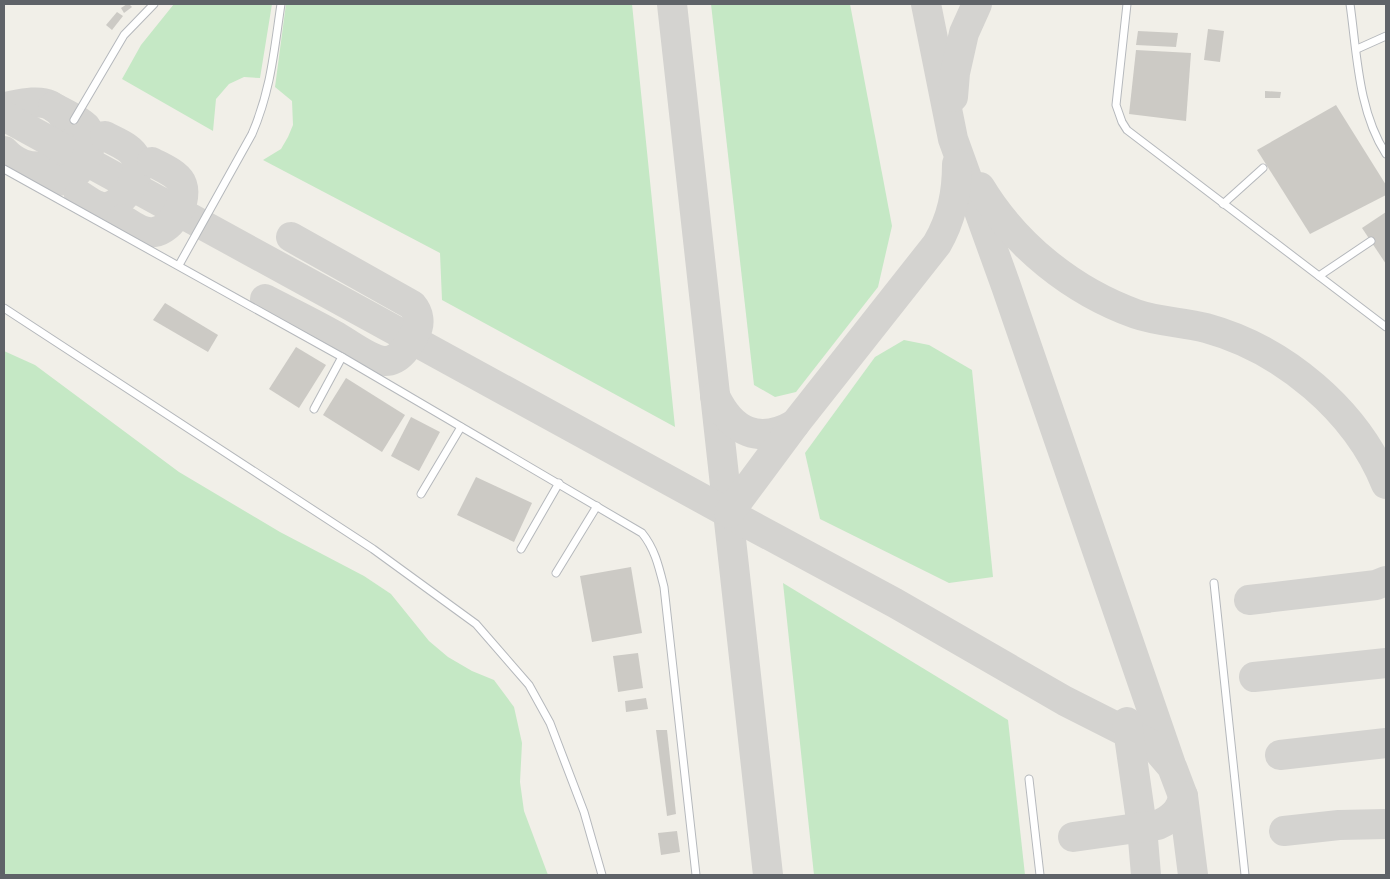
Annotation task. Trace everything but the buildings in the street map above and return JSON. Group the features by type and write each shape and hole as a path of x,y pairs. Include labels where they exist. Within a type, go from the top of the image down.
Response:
{"lane":[{"path":"74,120 124,35 154,4"},
{"path":"179,266 252,134 260,116 270,80 281,4"},
{"path":"1127,4 1116,105 1122,122 1134,136 1386,326"},
{"path":"1350,4 1365,107 1373,129 1386,154"},
{"path":"1357,49 1386,36"},
{"path":"1223,204 1262,168"},
{"path":"4,169 342,357 642,533 656,555 664,587 696,875"},
{"path":"1319,276 1371,241"},
{"path":"4,308 373,549 476,624 529,685 550,723 584,812 602,875"},
{"path":"314,409 342,357"},
{"path":"421,494 461,426"},
{"path":"521,549 559,483"},
{"path":"556,573 597,506"},
{"path":"1214,583 1245,875"},
{"path":"1029,779 1040,875"}],"green space":[{"path":"174,4 272,4 260,78 244,77 229,84 216,99 213,131 122,79 141,45"},
{"path":"286,4 632,4 675,427 442,300 440,253 263,160 281,149 293,125 292,101 275,87"},
{"path":"711,4 850,4 892,226 878,287 796,392 775,397 754,385"},
{"path":"904,340 929,345 972,370 993,577 949,583 820,519 805,453 875,357"},
{"path":"4,351 35,365 179,472 280,532 364,576 391,594 429,641 448,657 472,671 494,680 514,707 522,743 520,782 524,811 548,875 4,875"},
{"path":"783,583 1008,720 1025,875 814,875"}],"taxiway":[{"path":"672,4 768,875"},
{"path":"926,4 953,139 1006,286 1170,762"},
{"path":"953,97 955,73 964,33 977,4"},
{"path":"4,107 27,103 45,103 59,111 66,127 63,144 46,166 23,164 13,159 4,151"},
{"path":"35,167 52,179 63,180 71,177 78,171 88,153 90,134 86,127 53,107"},
{"path":"4,116 895,603 1065,701 1154,746 1172,767 1183,796 1193,875"},
{"path":"79,195 96,205 107,207 119,201 134,180 137,172 134,154 123,145 105,136"},
{"path":"122,219 141,230 154,232 167,226 178,213 183,197 181,182 172,173 152,162"},
{"path":"729,513 795,424 937,244 953,205 957,164"},
{"path":"980,187 994,208 1028,247 1047,264 1090,293 1136,314 1153,319 1206,328 1235,338 1289,367 1314,386 1356,431 1373,457 1386,484"},
{"path":"265,299 325,330 366,355 379,360 390,360 400,355 417,330 418,319 412,305 291,237"},
{"path":"715,396 730,419 748,431 758,434 770,434 795,424"},
{"path":"1249,600 1376,585 1386,581"},
{"path":"1254,677 1386,663"},
{"path":"1127,722 1142,827 1146,875"},
{"path":"1280,755 1386,743"},
{"path":"1073,837 1158,825 1175,814 1183,796"},
{"path":"1284,831 1339,825 1386,824"}]}
